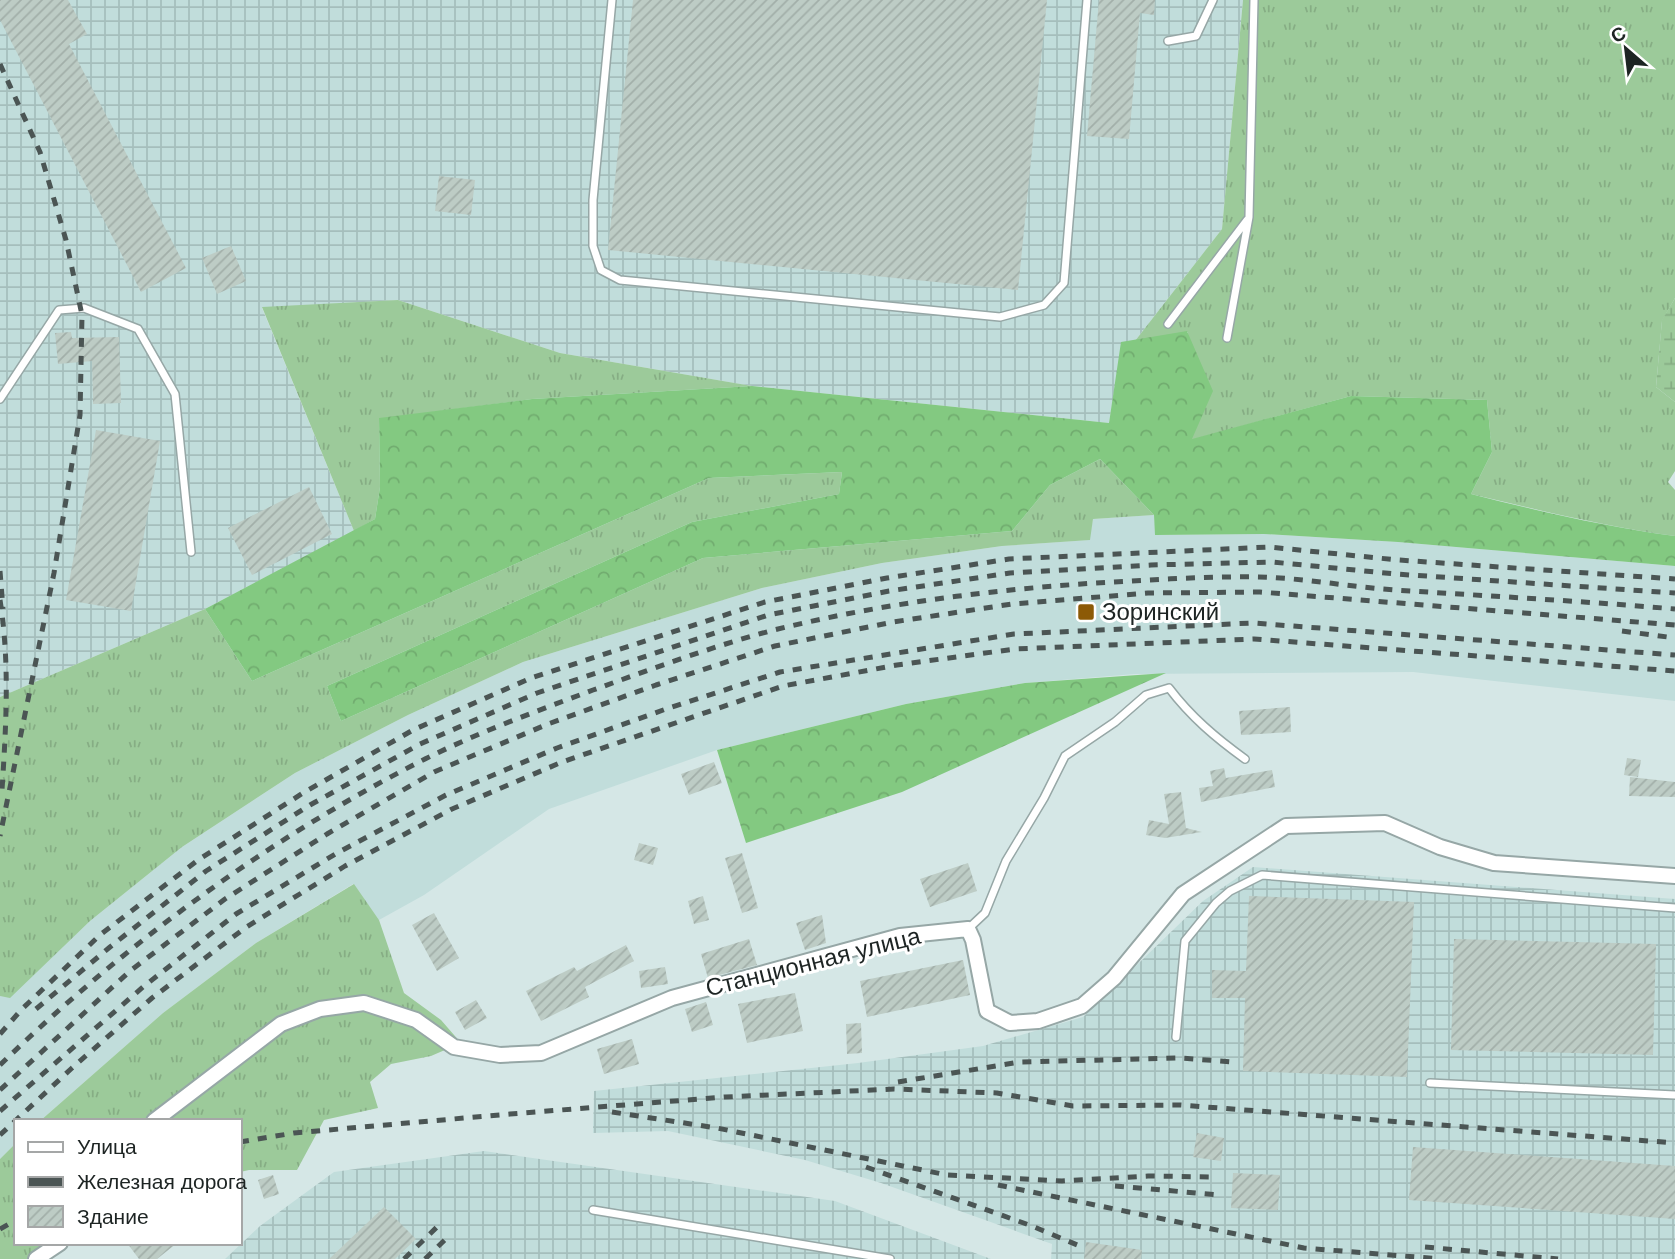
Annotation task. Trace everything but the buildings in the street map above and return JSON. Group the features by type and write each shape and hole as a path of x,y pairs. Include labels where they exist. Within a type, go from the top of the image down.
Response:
{"street":[{"path":"968,929 973,940 987,1012 1010,1023 1038,1021 1082,1006 1114,978 1183,894 1286,826 1385,823 1440,847 1494,863 1675,876"},
{"name":"Станционная улица","path":"157,1119 281,1024 320,1009 364,1003 416,1020 454,1047 500,1055 541,1053 673,998 900,936 968,929"},
{"path":"36,1259 57,1245"}],"lane":[{"path":"612,0 593,200 593,246 601,270 620,281 1000,317 1044,305 1064,283 1087,0"},
{"path":"1168,41 1196,36 1213,0"},
{"path":"1227,338 1250,217 1254,0"},
{"path":"1168,324 1250,217"},
{"path":"0,399 59,310 84,308 138,330 175,394 191,552"},
{"path":"968,929 985,913 1006,861 1044,798 1065,756 1115,722 1146,695 1169,688 1184,709 1210,734 1245,759"},
{"path":"1176,1037 1185,941 1216,903 1230,891 1262,875 1675,908"},
{"path":"1430,1083 1675,1095"},
{"path":"593,1210 890,1259"}],"shaded area":[{"path":"0,0 1243,0 1222,229 1135,341 1122,343 1109,423 752,386 560,353 398,300 262,308 354,531 205,609 0,697"},
{"path":"1154,515 1156,535 1264,534 1398,542 1675,566 1675,701 1413,672 1135,674 1025,683 906,704 717,750 549,809 424,895 379,920 353,884 256,943 163,1013 42,1119 14,1119 14,1145 0,1159 0,996 10,997 90,921 182,847 295,773 408,715 523,662 762,588 882,563 1002,546 1089,540 1093,519"},
{"path":"1253,867 1675,899 1675,1259 1051,1259 1052,1244 881,1183 805,1160 668,1131 593,1133 594,1091 858,1063 983,1046 1083,1017 1203,901"},
{"path":"484,1151 835,1201 991,1259 225,1259 260,1226 334,1172"}],"green space":[{"path":"1243,0 1675,0 1675,298 1662,321 1656,387 1675,402 1675,471 1668,482 1675,490 1675,536 1598,523 1471,494 1492,452 1487,400 1351,396 1191,440 1188,332 1135,341 1222,229"},
{"path":"1675,298 1675,402 1656,387 1662,320"},
{"path":"398,300 560,353 752,386 532,399 379,419 380,487 375,519 354,531 262,307"},
{"path":"1187,331 1213,391 1192,439 1351,396 1487,400 1492,452 1471,494 1572,518 1675,536 1675,566 1398,542 1264,534 1155,535 1154,515 1100,459 1050,485 1012,531 703,558 341,721 327,686 692,522 839,494 842,472 709,478 252,681 205,609 375,519 380,487 379,418 532,399 752,386 1109,423 1121,342"},
{"path":"1100,459 1154,515 1093,519 1090,540 1002,546 882,563 762,588 523,662 408,715 295,773 182,847 90,921 10,998 0,996 0,697 205,609 252,681 709,478 842,472 839,494 692,522 327,686 341,721 703,558 1012,531 1050,485"},
{"path":"1166,673 902,792 746,843 717,750 906,704 1025,683"},
{"path":"354,884 379,920 404,993 441,1020 461,1043 431,1056 391,1064 370,1082 378,1108 324,1120 297,1170 242,1172 242,1119 42,1119 163,1013 256,943"},
{"path":"14,1145 14,1245 69,1245 48,1259 0,1259 0,1159"}],"railway":[{"path":"0,64 40,152 66,240 82,315 80,415 54,573 0,836"},
{"path":"0,1034 22,1009 100,935 198,860 303,793 413,730 531,678 765,602 887,578 1009,559 1269,547 1398,560 1675,579"},
{"path":"36,1009 206,871 310,805 420,744 537,693 768,615 889,591 1010,573 1272,562 1396,574 1675,593"},
{"path":"0,571 3,609"},
{"path":"0,1065 97,977 201,896 310,823 367,790 445,749 508,722 683,658 774,630 853,613 974,594 1096,583 1218,577 1276,578 1395,590 1675,609"},
{"path":"0,1090 130,971 225,899 327,834 434,772 548,724 775,646 893,622 1012,604 1148,593 1260,592 1675,625"},
{"path":"0,600 6,671 2,790"},
{"path":"0,1111 143,987 236,914 337,853 446,795 557,748 780,672 1014,634 1253,623 1675,655"},
{"path":"1622,631 1675,638"},
{"path":"17,1119 152,998 245,928 345,866 452,809 562,762 783,686 897,665 1015,649 1254,639 1675,671"},
{"path":"898,1082 1020,1062 1180,1058 1234,1062"},
{"path":"242,1142 294,1133 510,1114 725,1097 894,1089 997,1093 1073,1106 1180,1105 1675,1143"},
{"path":"612,1112 717,1128 947,1175 1062,1181 1148,1176 1216,1177"},
{"path":"0,1135 14,1122"},
{"path":"866,1167 1032,1226 1082,1247"},
{"path":"998,1185 1304,1248 1441,1259"},
{"path":"1115,1186 1220,1195"},
{"path":"0,1229 14,1221"},
{"path":"404,1259 438,1226"},
{"path":"425,1259 450,1235"},
{"path":"1425,1247 1558,1259"}],"place":[{"name":"Зоринский","path":"1086,612"}]}
